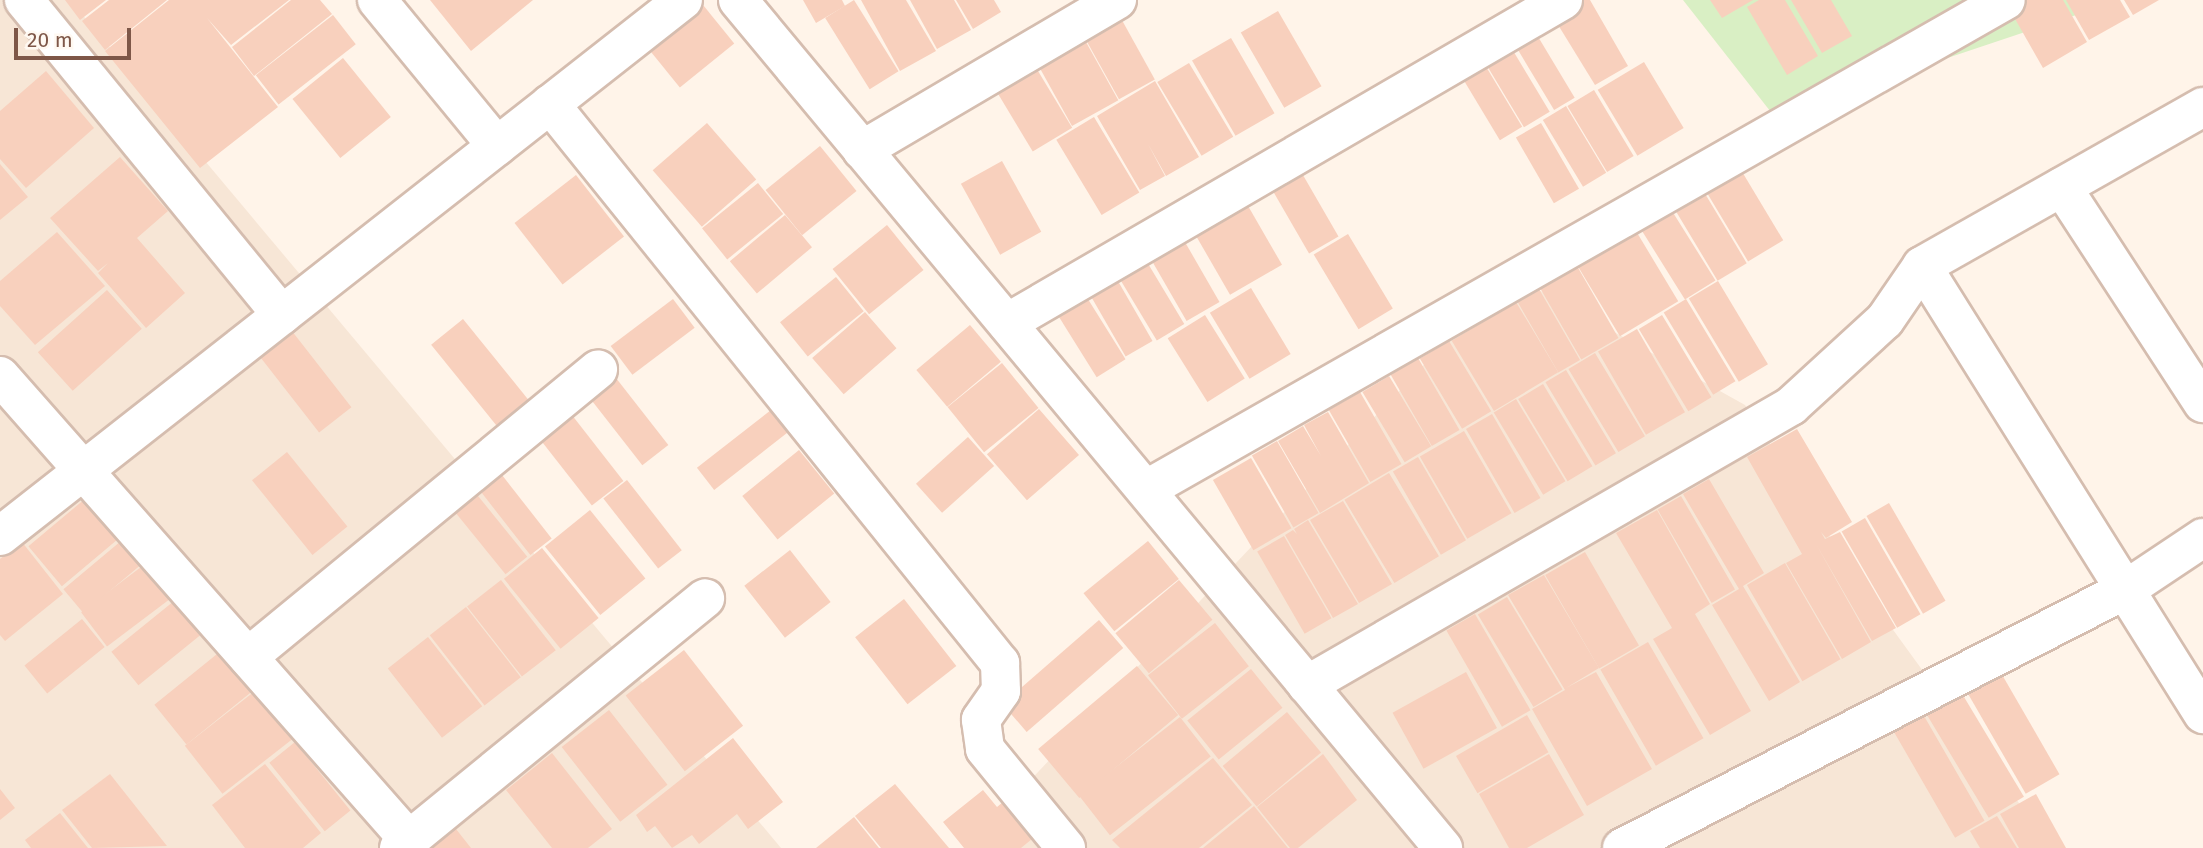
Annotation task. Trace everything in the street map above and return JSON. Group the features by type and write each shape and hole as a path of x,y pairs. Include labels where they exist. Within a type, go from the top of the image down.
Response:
{"street":[{"path":"24,0 282,314"},
{"path":"377,0 497,146"},
{"path":"0,536 683,0"},
{"path":"738,0 1443,848"},
{"path":"862,150 1117,0"},
{"path":"1007,323 1563,0"},
{"path":"1147,489 2006,0"},
{"path":"550,104 1000,663 1001,691 981,720 985,749 1066,848"},
{"path":"1307,685 1791,406 1885,320 1922,267 2203,107"},
{"path":"2062,187 2203,403"},
{"path":"1922,267 2203,714"},
{"path":"248,657 598,370"},
{"path":"0,376 248,657 404,844 705,598"},
{"path":"1622,848 2125,590 2203,538"}],"shaded area":[{"path":"0,0 70,0 781,848 0,848"},
{"path":"1510,274 1745,405 1867,594 2040,832 2047,848 966,848"}],"green space":[{"path":"1683,0 2121,0 1774,116"}],"building":[{"path":"65,0 106,0 80,20"},
{"path":"109,0 167,0 105,50 82,21"},
{"path":"169,0 289,0 231,45 207,18 278,107 200,168 105,51"},
{"path":"291,0 320,0 332,14 254,76 232,47"},
{"path":"430,0 533,0 471,51"},
{"path":"699,0 734,44 680,88 645,44"},
{"path":"803,0 842,0 845,6 816,23"},
{"path":"854,0 899,71 870,89 825,18"},
{"path":"861,0 906,0 936,51 900,71"},
{"path":"910,0 954,0 971,30 937,49"},
{"path":"956,0 994,0 1001,12 973,29"},
{"path":"1579,0 1590,0 1628,66 1595,85 1552,15"},
{"path":"1710,0 1753,0 1722,18"},
{"path":"1759,0 1785,0 1818,56 1787,75 1747,7"},
{"path":"1791,0 1831,0 1852,36 1822,53"},
{"path":"2011,0 2063,0 2087,42 2043,68 2006,3"},
{"path":"2066,0 2120,0 2130,17 2089,40"},
{"path":"2124,0 2159,0 2133,15"},
{"path":"1278,11 1322,86 1284,108 1241,32"},
{"path":"1118,13 1155,79 1119,99 1082,33"},
{"path":"333,15 356,44 279,104 256,75"},
{"path":"1534,30 1575,98 1554,110 1513,42"},
{"path":"1081,33 1118,100 1072,126 1035,59"},
{"path":"1231,38 1274,113 1236,136 1192,60"},
{"path":"1509,44 1550,112 1524,127 1483,59"},
{"path":"343,58 391,117 340,158 292,99"},
{"path":"1482,60 1522,127 1500,140 1460,73"},
{"path":"1032,61 1072,128 1033,152 993,85"},
{"path":"1644,62 1684,128 1637,156 1598,90"},
{"path":"1189,63 1233,137 1202,156 1157,82"},
{"path":"46,71 94,128 26,188 0,159 0,111"},
{"path":"1155,81 1199,157 1166,176 1148,144 1165,176 1140,190 1097,116"},
{"path":"1594,90 1634,156 1607,172 1567,106"},
{"path":"1566,106 1606,173 1583,187 1543,120"},
{"path":"1094,117 1139,192 1102,215 1056,140"},
{"path":"707,123 756,180 702,227 653,170"},
{"path":"1541,123 1579,189 1554,203 1516,138"},
{"path":"820,146 857,191 802,235 766,190"},
{"path":"120,157 168,211 137,238 185,293 146,328 98,273 108,263 98,271 50,218"},
{"path":"1002,161 1041,232 1000,255 961,184"},
{"path":"1296,163 1338,237 1309,254 1267,180"},
{"path":"0,164 28,197 0,220"},
{"path":"1741,170 1783,240 1748,261 1706,191"},
{"path":"576,175 624,236 563,284 515,223"},
{"path":"758,183 783,214 727,259 702,228"},
{"path":"1240,192 1282,265 1230,295 1188,222"},
{"path":"1704,192 1747,263 1718,281 1675,210"},
{"path":"1672,211 1715,281 1685,300 1641,230"},
{"path":"785,215 812,247 757,293 730,261"},
{"path":"887,225 924,270 869,314 833,269"},
{"path":"1178,230 1220,302 1187,321 1145,249"},
{"path":"1636,231 1678,301 1620,336 1578,266"},
{"path":"57,232 105,286 35,345 0,306 0,281"},
{"path":"1348,234 1393,309 1359,329 1314,255"},
{"path":"1141,252 1184,324 1157,340 1114,268"},
{"path":"1577,266 1618,338 1581,359 1540,288"},
{"path":"1111,269 1152,341 1126,356 1084,285"},
{"path":"836,277 864,311 808,357 780,322"},
{"path":"1718,281 1768,364 1739,382 1689,299"},
{"path":"1081,288 1126,359 1097,377 1052,306"},
{"path":"1251,288 1291,354 1250,379 1210,313"},
{"path":"1539,289 1580,360 1558,373 1517,302"},
{"path":"107,290 142,329 73,391 38,352"},
{"path":"673,299 695,328 632,375 611,346"},
{"path":"1686,299 1735,381 1713,395 1664,312"},
{"path":"1516,302 1558,372 1494,411 1452,341"},
{"path":"865,312 896,348 844,394 812,358"},
{"path":"1205,315 1245,379 1207,402 1168,338"},
{"path":"1662,315 1711,397 1688,411 1639,329"},
{"path":"463,319 537,410 505,436 431,345"},
{"path":"970,325 1001,362 947,407 916,370"},
{"path":"288,326 351,407 319,432 256,351"},
{"path":"1637,329 1685,412 1646,435 1598,352"},
{"path":"1449,341 1491,411 1462,429 1420,359"},
{"path":"1595,353 1645,436 1618,452 1568,369"},
{"path":"1418,358 1460,430 1432,446 1390,374"},
{"path":"1002,363 1039,408 984,452 948,407"},
{"path":"1566,370 1616,453 1595,466 1545,382"},
{"path":"1389,376 1431,446 1405,462 1362,392"},
{"path":"616,378 668,445 642,465 590,398"},
{"path":"1543,384 1592,466 1568,481 1518,399"},
{"path":"1360,392 1402,464 1370,482 1329,410"},
{"path":"1516,399 1565,481 1543,495 1494,412"},
{"path":"1039,409 1079,455 1027,500 987,454"},
{"path":"568,410 623,481 592,506 536,435"},
{"path":"771,410 788,432 714,490 697,468"},
{"path":"1328,412 1369,483 1320,513 1278,441 1303,426 1321,456 1304,425"},
{"path":"1492,414 1541,498 1515,513 1466,429"},
{"path":"1797,429 1852,522 1826,538 1821,532 1825,539 1840,532 1896,628 1872,641 1816,544 1871,642 1842,659 1786,563 1802,554 1747,457"},
{"path":"1464,431 1512,513 1467,539 1420,456"},
{"path":"968,437 994,466 942,513 916,484"},
{"path":"1277,441 1318,513 1293,527 1252,456"},
{"path":"799,450 834,494 778,539 742,496"},
{"path":"287,452 347,527 312,555 252,480"},
{"path":"1418,457 1466,540 1441,555 1393,472"},
{"path":"1251,458 1292,528 1253,550 1213,480"},
{"path":"495,466 552,538 530,555 474,483"},
{"path":"1389,473 1439,556 1394,583 1344,500"},
{"path":"1709,479 1764,573 1743,586 1800,682 1769,701 1712,605 1739,589 1683,494"},
{"path":"627,480 682,550 658,569 603,498"},
{"path":"470,486 527,557 506,574 448,504"},
{"path":"92,493 125,533 62,586 28,546"},
{"path":"1681,496 1735,590 1712,603 1658,510"},
{"path":"1343,501 1392,584 1359,603 1310,520"},
{"path":"1889,503 1946,601 1923,614 1866,516"},
{"path":"590,510 645,578 600,615 545,547"},
{"path":"1657,510 1710,604 1695,614 1751,711 1710,735 1653,639 1672,628 1616,533"},
{"path":"1865,518 1920,614 1897,628 1842,532"},
{"path":"1308,520 1358,604 1333,618 1285,535 1293,530 1297,534 1294,529"},
{"path":"127,536 147,560 83,613 63,589"},
{"path":"1284,536 1332,618 1305,634 1257,552"},
{"path":"1148,541 1179,579 1114,631 1083,593"},
{"path":"22,542 63,594 5,641 0,635 0,559"},
{"path":"542,548 599,618 561,649 504,579"},
{"path":"790,550 831,602 785,638 744,586"},
{"path":"1585,552 1639,646 1599,669 1545,575"},
{"path":"149,561 175,595 107,646 81,612"},
{"path":"1785,563 1840,659 1802,681 1747,585"},
{"path":"1544,575 1599,668 1566,688 1596,672 1652,769 1587,806 1532,709 1565,690 1508,595"},
{"path":"501,580 556,650 522,677 467,606"},
{"path":"1179,580 1212,620 1149,673 1115,633"},
{"path":"179,597 206,630 138,685 111,652"},
{"path":"1507,597 1563,690 1533,707 1478,615"},
{"path":"904,599 956,666 907,704 855,637"},
{"path":"466,607 521,677 485,705 430,635"},
{"path":"1475,614 1531,710 1502,727 1446,630"},
{"path":"82,619 105,647 47,694 24,666"},
{"path":"1099,620 1123,648 1027,732 1002,704"},
{"path":"1215,623 1249,666 1182,719 1148,675"},
{"path":"428,637 482,706 442,738 388,668"},
{"path":"1648,642 1704,738 1656,766 1600,670"},
{"path":"222,650 254,690 186,744 154,705"},
{"path":"684,650 743,726 685,771 626,696"},
{"path":"1137,666 1178,715 1079,798 1038,749"},
{"path":"1997,666 2060,774 2026,794 1963,686"},
{"path":"1251,669 1282,708 1219,759 1187,721"},
{"path":"1466,672 1497,728 1424,769 1393,713"},
{"path":"1958,687 2024,797 1989,818 1923,708"},
{"path":"255,691 293,739 222,794 185,746"},
{"path":"1920,709 1984,821 1955,838 1891,726"},
{"path":"609,710 667,785 620,822 562,747"},
{"path":"1287,712 1321,753 1257,807 1223,766"},
{"path":"1527,715 1549,752 1477,793 1456,756"},
{"path":"1180,717 1211,756 1110,835 1079,796"},
{"path":"733,738 783,802 748,829 737,814 699,844 692,835 672,848 655,826 647,832 636,815"},
{"path":"295,742 350,810 325,831 269,763"},
{"path":"552,753 612,829 588,848 552,848 506,790"},
{"path":"1323,754 1357,800 1298,848 1290,848 1257,807"},
{"path":"1549,754 1584,815 1527,848 1509,848 1479,794"},
{"path":"1213,758 1252,805 1199,848 1120,848 1112,840"},
{"path":"265,764 321,833 303,848 245,848 212,805"},
{"path":"110,774 167,846 92,848 62,810"},
{"path":"895,784 949,848 881,848 855,816"},
{"path":"0,789 15,808 0,820"},
{"path":"983,790 997,807 1009,797 1038,834 1021,848 964,848 943,822"},
{"path":"2036,794 2066,848 2019,848 2000,814"},
{"path":"1254,806 1288,848 1203,848"},
{"path":"60,813 88,848 31,848 25,840"},
{"path":"1997,816 2017,848 1980,848 1970,831"},
{"path":"854,817 879,848 816,848"},
{"path":"456,829 471,848 431,848"}]}
